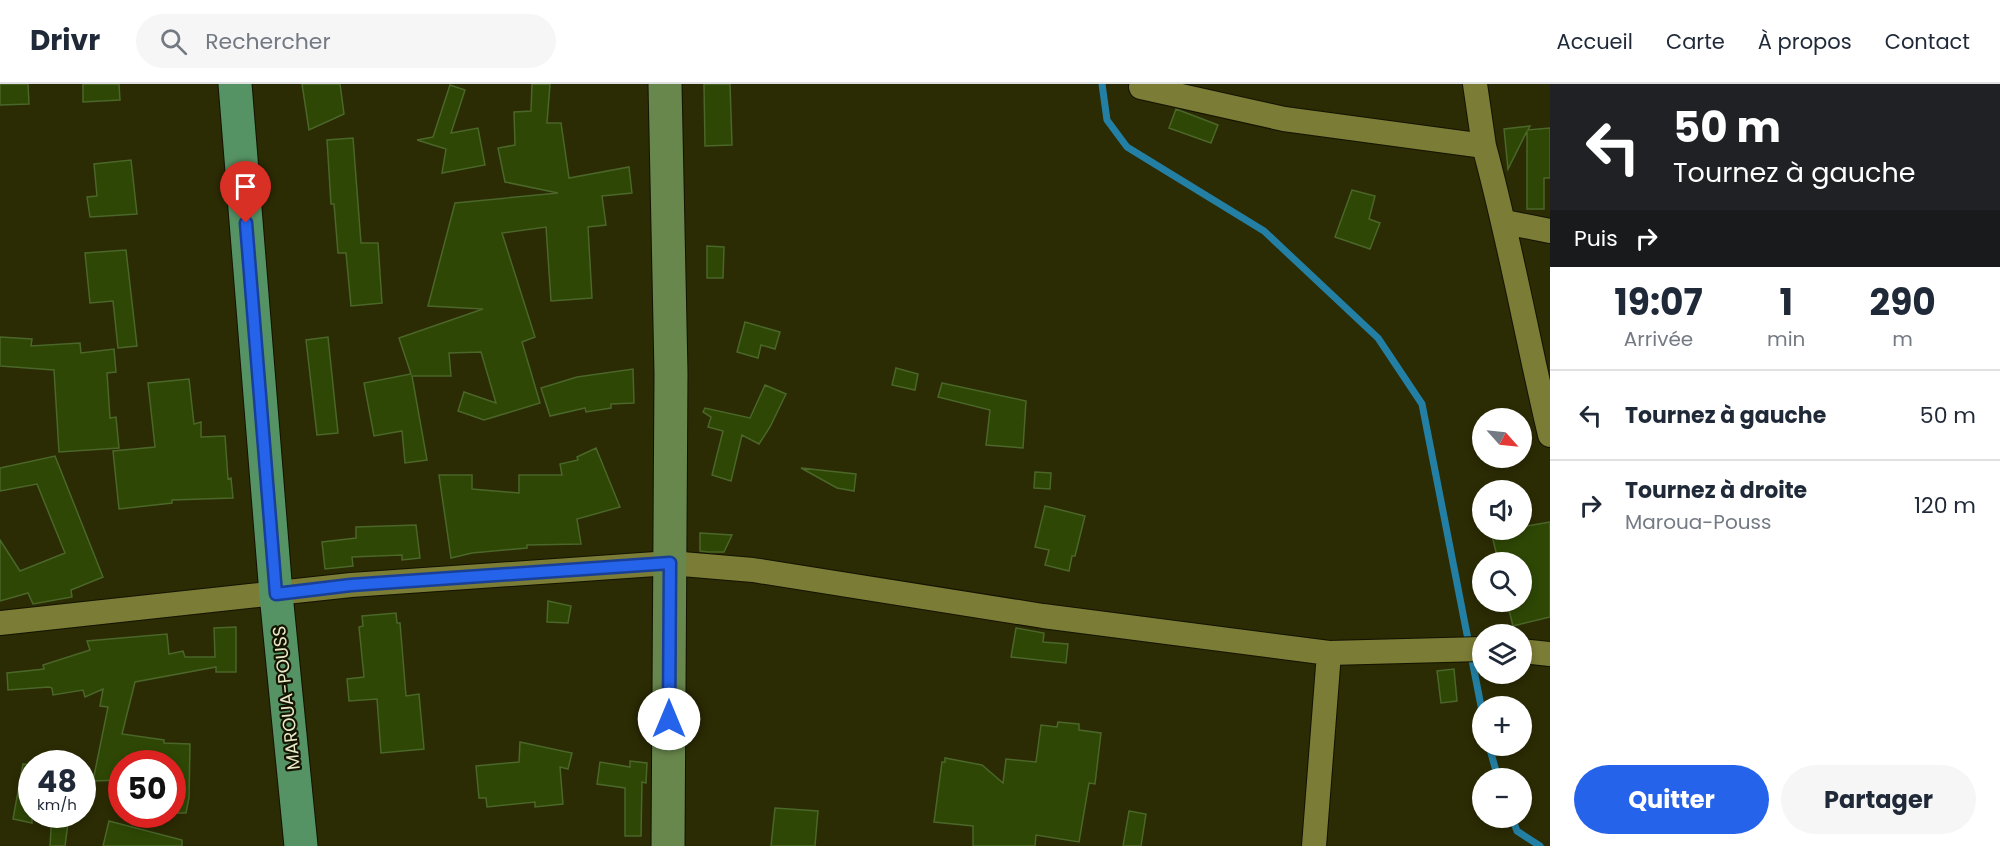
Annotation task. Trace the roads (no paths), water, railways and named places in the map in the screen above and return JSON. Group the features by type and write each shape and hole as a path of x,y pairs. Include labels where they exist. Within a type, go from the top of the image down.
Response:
{"main road":[{"name":"MAROUA-POUSS","path":"235,84 276,594 301,846"},
{"path":"665,84 671,373 668,846"}],"street":[{"path":"1475,84 1484,146 1505,222 1530,350 1550,435"},
{"path":"1141,87 1284,119 1484,146"},
{"path":"1505,222 1550,231"},
{"path":"0,623 351,585 670,563 753,570 1043,616 1329,653 1472,648"},
{"path":"1532,652 1550,654"},
{"path":"1314,846 1329,653"}],"waterway":[{"path":"1102,84 1107,120 1127,147 1264,231 1378,338 1422,404 1479,696"},
{"path":"1492,756 1495,768"},
{"path":"1516,828 1540,846"}]}
